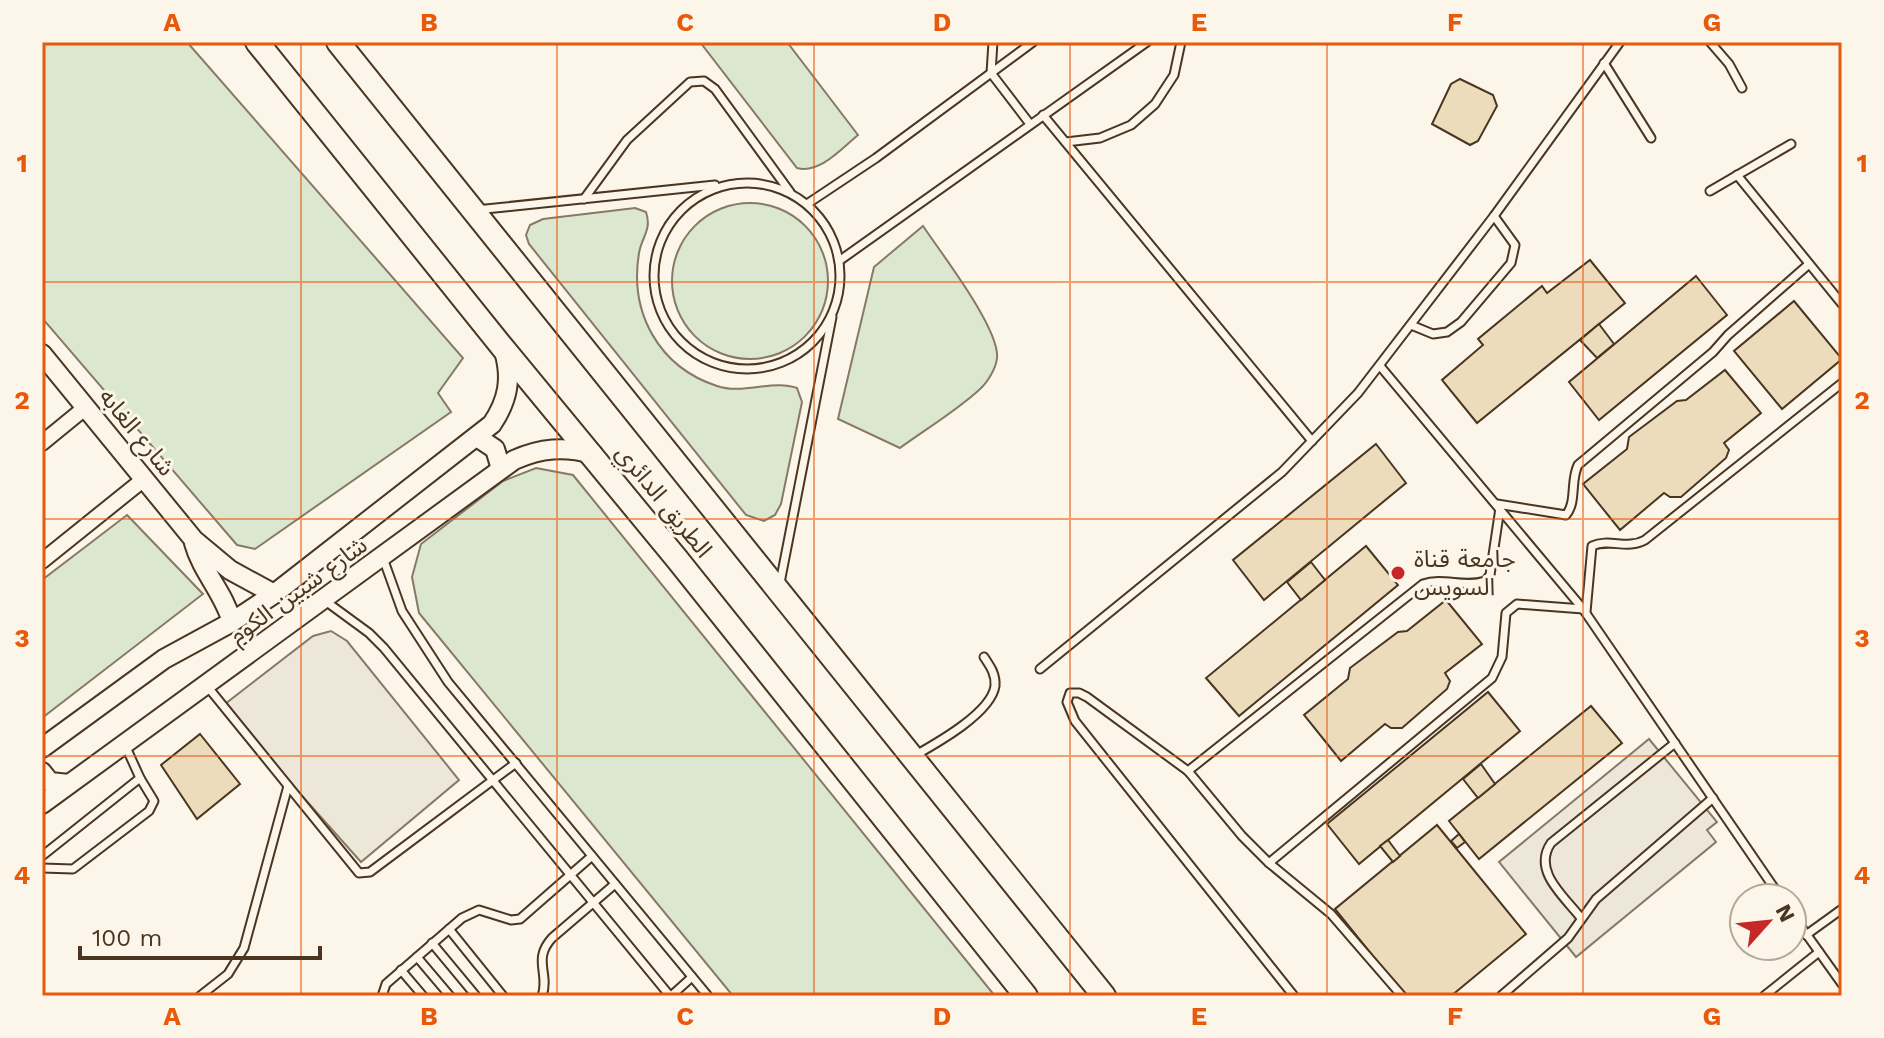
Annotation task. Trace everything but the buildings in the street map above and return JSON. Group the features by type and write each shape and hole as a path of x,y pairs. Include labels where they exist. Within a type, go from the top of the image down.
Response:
{"main road":[{"name":"الطريق الدائري","path":"257,42 503,348 593,454 1026,996"},
{"name":"الطريق الدائري","path":"338,42 1104,996"}],"street":[{"name":"شارع شبين الكوم","path":"42,748 164,659 232,622 274,594 492,424 503,407 508,388 509,368 503,348"},
{"name":"شارع الغابه","path":"42,354 194,540 230,570 274,594"},
{"path":"42,443 86,407"},
{"path":"477,437 495,449 501,469"},
{"name":"شارع شبين الكوم","path":"42,804 501,469 529,453 545,449 561,448 593,454"},
{"path":"42,561 144,479"},
{"name":"شارع الغابه","path":"194,540 203,565 224,598 232,622"},
{"path":"42,772 50,782 69,784"}],"lane":[{"path":"993,42 991,73 1030,124"},
{"path":"807,204 876,158 1033,42"},
{"path":"839,261 1147,42"},
{"path":"1066,142 1100,138 1131,125 1155,104 1174,75 1181,42"},
{"path":"1040,669 1282,472 1312,441 1380,366 1620,42"},
{"path":"1711,42 1729,64 1742,88"},
{"path":"1604,63 1651,138"},
{"path":"584,199 627,140 690,82 704,81 715,89 791,194"},
{"path":"1043,115 1312,441"},
{"path":"1710,191 1791,144"},
{"path":"1737,175 1842,304"},
{"path":"473,210 733,183 771,185 807,204 831,237 839,261 839,284 779,589"},
{"path":"733,183 707,191 684,206 667,227 656,252 653,280 659,306 670,329 688,348 711,362 737,369 761,368 785,361 806,348 822,331 834,309"},
{"path":"1411,325 1433,334 1447,332 1461,322 1511,263 1515,245 1494,216"},
{"path":"1498,505 1566,515 1571,509 1574,474 1578,465 1713,352 1809,264"},
{"path":"1380,366 1584,612 1770,882"},
{"path":"1584,612 1592,546 1605,542 1636,545 1645,540 1842,383"},
{"path":"1188,771 1423,584 1433,581 1468,584 1485,581 1490,575 1498,505"},
{"path":"383,558 402,611 448,682 708,996"},
{"path":"324,600 384,648 670,996 692,977"},
{"path":"1269,863 1492,678 1502,657 1506,613 1511,607 1517,604 1584,612"},
{"path":"912,757 960,727 991,698 995,683 993,669 984,657"},
{"path":"207,686 355,870 363,873 370,872 516,763"},
{"path":"1294,996 1075,721 1067,702 1070,693 1087,697 1188,771 1242,836 1269,863 1331,914 1402,996"},
{"path":"1581,918 1547,875 1543,864 1544,853 1551,843 1675,743"},
{"path":"42,868 73,869 149,811 154,801 125,744"},
{"path":"42,856 140,778"},
{"path":"200,996 228,974 244,948 288,786"},
{"path":"1501,996 1568,938 1596,899 1713,798"},
{"path":"382,996 386,984 462,918 479,910 511,920 520,919 592,856"},
{"path":"542,996 545,986 541,959 545,948 552,938 615,884"},
{"path":"1808,934 1842,909"},
{"path":"449,929 503,996"},
{"path":"1808,938 1842,984"},
{"path":"432,943 476,996"},
{"path":"1764,996 1819,952"},
{"path":"417,957 450,996"},
{"path":"401,970 423,996"},
{"path":"214,986 222,996"}],"green space":[{"path":"42,42 187,42 463,358 438,393 451,412 255,549 237,545 42,318"},
{"path":"700,42 787,42 858,135 822,164 806,169 797,168"},
{"path":"750,203 780,209 805,226 822,251 828,281 822,311 805,336 780,353 750,359 720,353 695,336 678,311 672,281 678,251 695,226 720,209"},
{"path":"635,208 646,212 648,224 639,253 639,296 652,335 664,351 679,366 717,386 737,389 778,385 797,388 802,402 781,504 775,515 764,521 746,515 529,244 526,235 530,225 543,219"},
{"path":"923,226 980,311 995,345 997,358 991,376 979,390 900,448 838,419 874,267"},
{"path":"536,468 573,475 995,996 733,996 419,613 412,577 421,544 503,481"},
{"path":"127,515 203,594 42,718 42,580"}],"shaded area":[{"path":"331,631 347,641 459,780 361,862 237,723 225,704 313,636"},
{"path":"1649,739 1717,822 1707,830 1716,842 1576,957 1499,862"}],"place":[{"name":"جامعة قناة السويس","path":"1398,573"}]}
